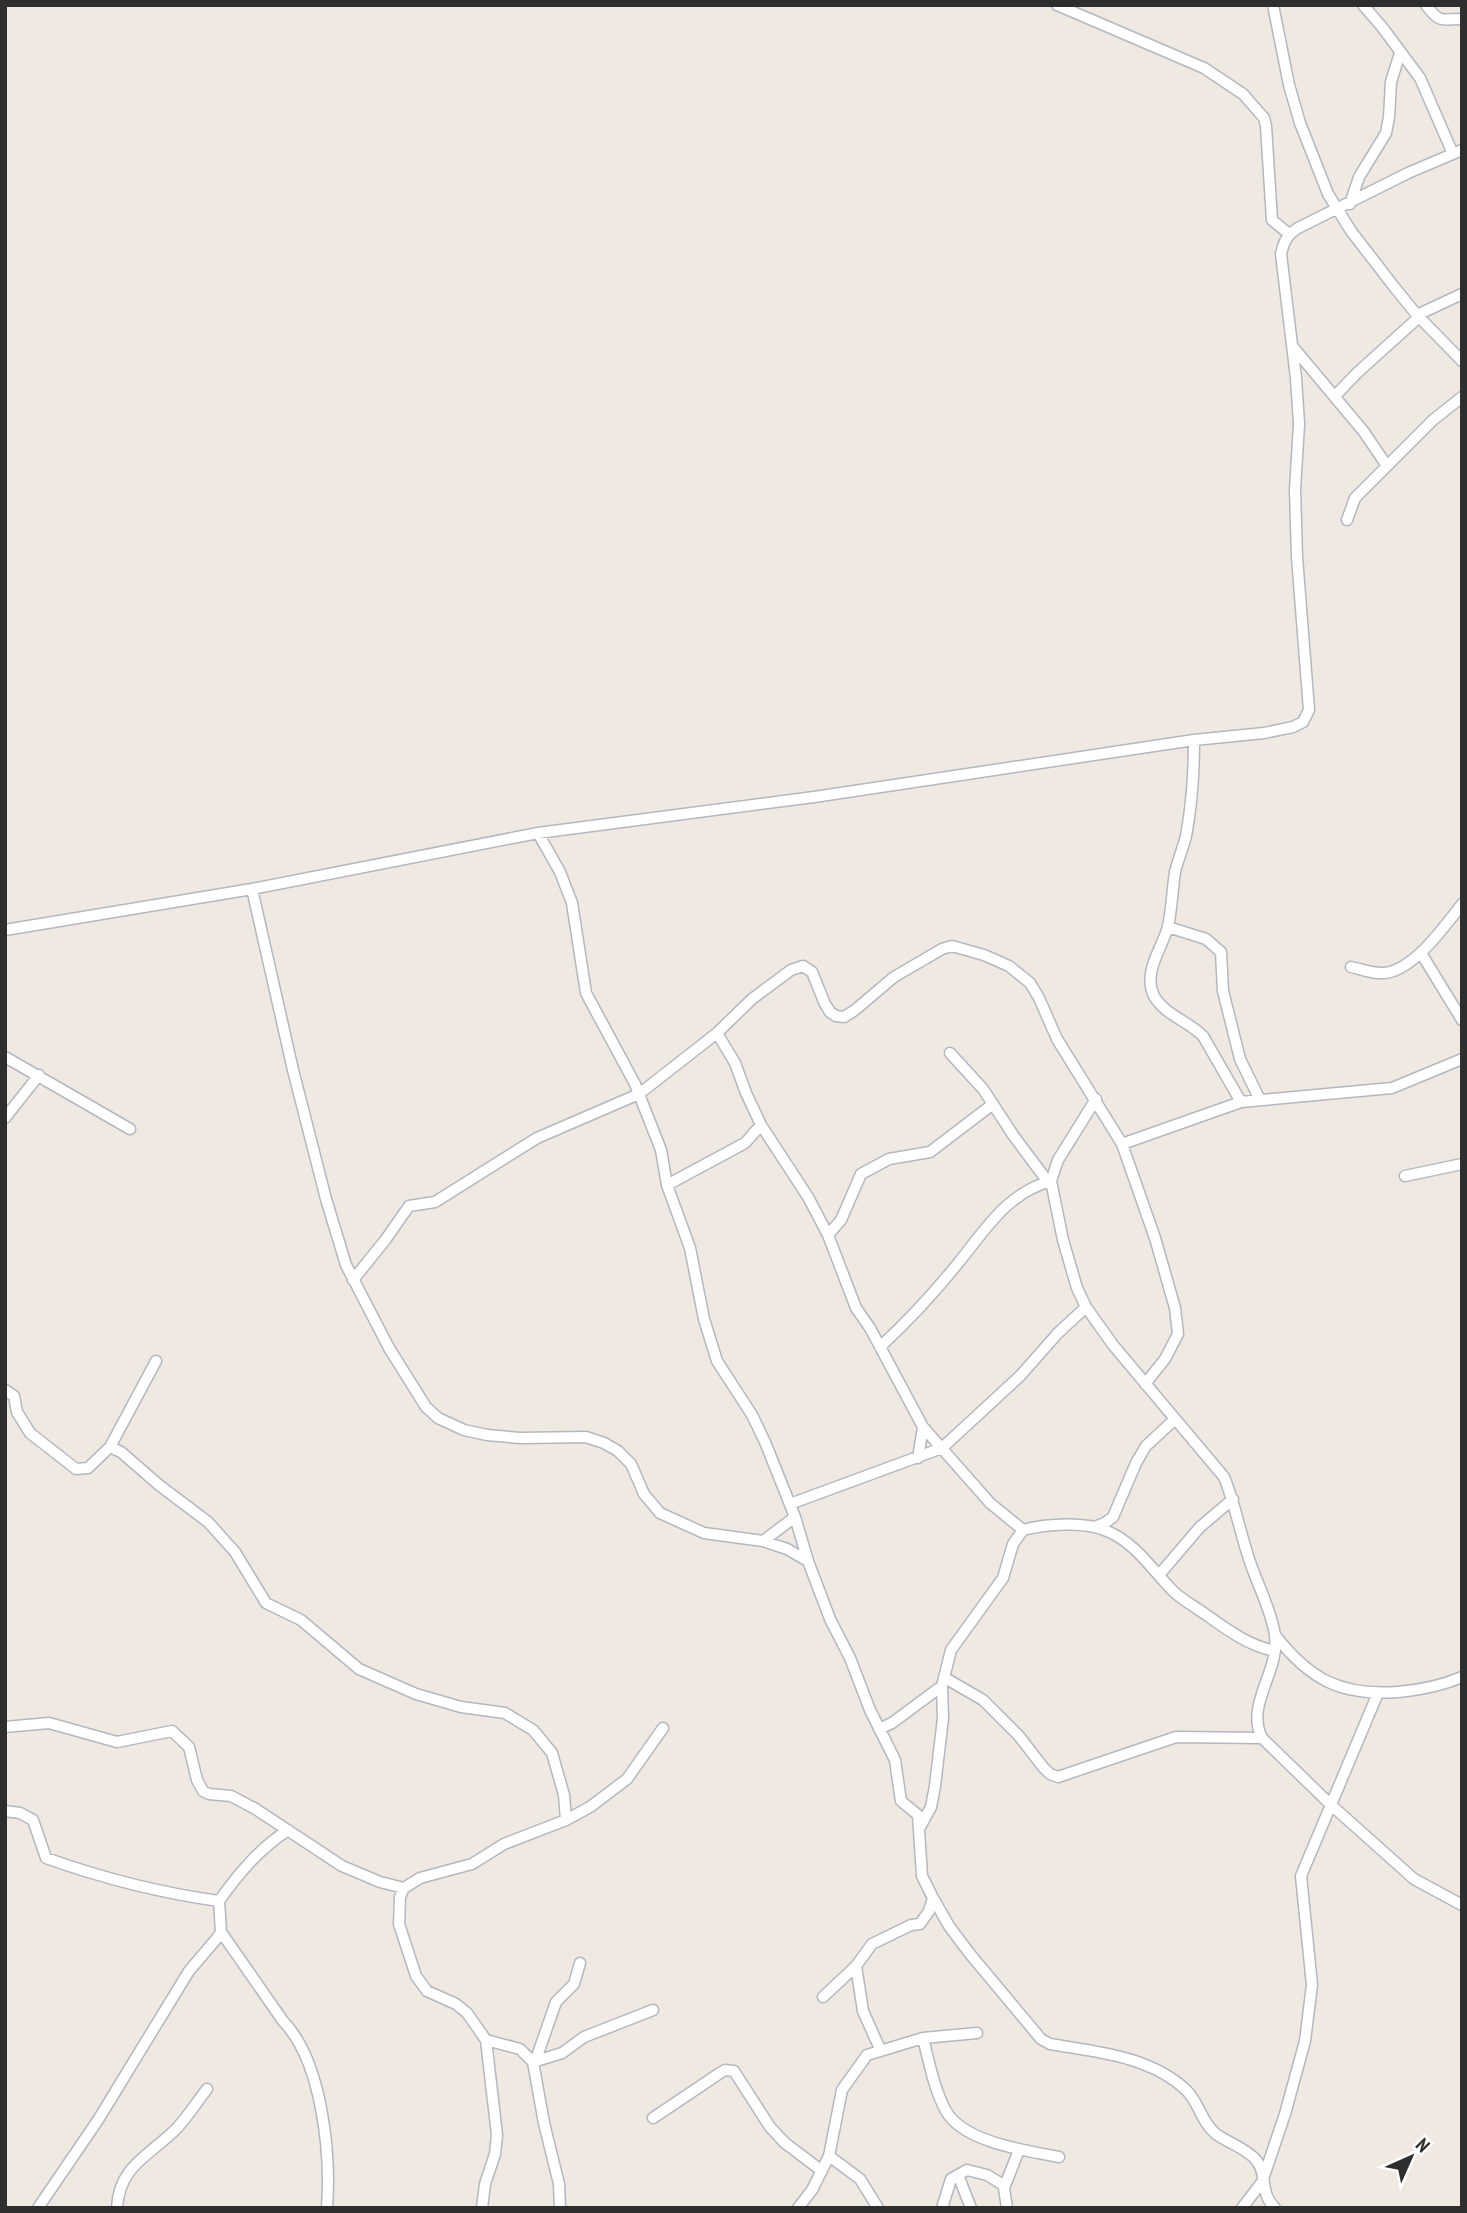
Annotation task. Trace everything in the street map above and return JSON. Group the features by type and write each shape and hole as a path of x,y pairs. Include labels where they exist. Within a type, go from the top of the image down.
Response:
{"street":[{"path":"1057,5 1204,68 1243,94 1264,118 1272,220 1289,234"},
{"path":"1273,5 1289,85 1300,123 1320,177 1337,210 1418,316 1462,361"},
{"path":"5,930 252,889 538,833 814,797 1194,740 1264,733 1303,722 1309,710 1297,556 1295,490 1299,424 1281,254 1283,242 1289,234 1408,173 1457,152 1428,92 1412,66 1363,5"},
{"path":"1426,5 1443,21 1462,19"},
{"path":"1350,204 1359,177 1386,133 1391,82 1400,53"},
{"path":"1335,396 1418,316 1462,294"},
{"path":"1292,347 1335,396 1387,467"},
{"path":"1347,520 1353,501 1433,421 1462,397"},
{"path":"1194,740 1194,777 1188,823 1176,869 1168,927 1152,966 1153,994 1169,1013 1203,1036 1241,1102"},
{"path":"538,833 560,872 572,904 586,993 639,1094 661,1150 667,1185 690,1248 704,1319 718,1361 752,1415 790,1504 808,1561 895,1760 901,1801 918,1815 922,1876 933,1898 970,1954 1041,2039 1050,2044 1138,2060 1188,2091 1207,2125 1216,2134 1254,2157 1263,2168 1262,2182 1269,2202 1275,2208"},
{"path":"252,889 293,1070 326,1199 353,1280 389,1348 426,1406 438,1418 464,1430 487,1435 520,1438 586,1437 604,1443 618,1451 631,1464 644,1494 660,1513 704,1533 763,1541 787,1549 808,1561"},
{"path":"1351,967 1383,973 1393,971 1421,953 1462,904"},
{"path":"1168,927 1206,939 1221,952 1223,991 1240,1059 1260,1100"},
{"path":"353,1280 409,1206 435,1202 537,1138 639,1094 717,1033 752,999 791,970 803,966 812,972 825,1004 836,1016 844,1017 894,977 952,946 984,955 1009,966 1030,983 1057,1039 1122,1144 1155,1238 1177,1321 1178,1334 1165,1359 1146,1384"},
{"path":"1421,953 1462,1020"},
{"path":"717,1033 735,1063 761,1125 808,1197 828,1235 856,1308 923,1427 1000,1513 1023,1530"},
{"path":"950,1053 975,1078 1050,1182 1069,1263 1087,1307 1174,1420 1224,1477 1275,1635 1292,1658 1335,1686 1351,1691 1378,1693 1422,1690 1462,1677"},
{"path":"5,1057 130,1129"},
{"path":"1122,1144 1241,1102 1392,1088 1462,1059"},
{"path":"5,1118 39,1076"},
{"path":"880,1347 951,1271 999,1212 1021,1193 1050,1182 1058,1160 1096,1099"},
{"path":"828,1235 841,1220 861,1174 889,1159 930,1152 993,1104"},
{"path":"667,1185 745,1143 761,1125"},
{"path":"1405,1175 1462,1164"},
{"path":"790,1504 942,1448 1020,1376 1058,1333 1087,1307"},
{"path":"5,1390 14,1396 17,1412 30,1433 76,1469 88,1468 110,1447 156,1361"},
{"path":"919,1827 931,1807 935,1786 943,1718 943,1682 951,1650 1003,1578 1013,1544 1023,1530 1042,1525 1105,1524 1112,1517 1146,1447 1174,1420"},
{"path":"918,1458 923,1427"},
{"path":"110,1447 121,1452 208,1522 234,1552 266,1603 301,1620 359,1669 416,1694 461,1707 505,1713 533,1730 552,1753 564,1795 566,1820"},
{"path":"1159,1575 1200,1527 1233,1499"},
{"path":"763,1541 795,1517"},
{"path":"1096,1526 1110,1532 1134,1549 1176,1594 1244,1641 1275,1651"},
{"path":"1275,1635 1272,1670 1256,1711 1257,1728 1262,1738 1330,1804 1415,1880 1462,1905"},
{"path":"879,1728 892,1723 943,1682"},
{"path":"943,1682 983,1700 1019,1736 1043,1767 1058,1777 1176,1737 1262,1738"},
{"path":"1242,2208 1262,2182 1306,2041 1312,1985 1301,1877 1378,1693"},
{"path":"5,1727 49,1723 117,1742 172,1731 189,1747 197,1780 203,1791 231,1796 342,1866 380,1882 404,1888"},
{"path":"482,2208 497,2135 486,2040 467,2013 456,2004 427,1991 416,1976 399,1924 398,1909 404,1888 420,1878 472,1864 504,1844 566,1820 590,1807 627,1779 663,1728"},
{"path":"5,1811 20,1813 33,1820 46,1858 174,1895 219,1901"},
{"path":"288,1830 251,1859 219,1901 220,1932 283,2021 295,2032 303,2048 323,2120 327,2208"},
{"path":"823,1997 856,1966 872,1944 911,1925 920,1924 929,1911 933,1898"},
{"path":"38,2208 98,2120 189,1970 220,1932"},
{"path":"560,2208 559,2184 544,2123 534,2062 556,2002 574,1984 580,1963"},
{"path":"856,1966 863,2011 880,2049"},
{"path":"534,2062 562,2053 584,2036 653,2010"},
{"path":"798,2208 812,2190 829,2157 846,2081 867,2055 923,2038 977,2033"},
{"path":"923,2038 947,2112 958,2126 967,2132 1019,2150 1059,2157"},
{"path":"486,2040 520,2049 534,2062"},
{"path":"653,2118 725,2070 734,2071 770,2127 785,2143 822,2171"},
{"path":"117,2208 118,2192 131,2169 179,2126 207,2089"},
{"path":"1003,2207 1005,2186 1019,2150"},
{"path":"829,2157 860,2179 878,2208"},
{"path":"942,2208 951,2179 967,2170 976,2171 1005,2186"},
{"path":"958,2175 971,2208"}]}
